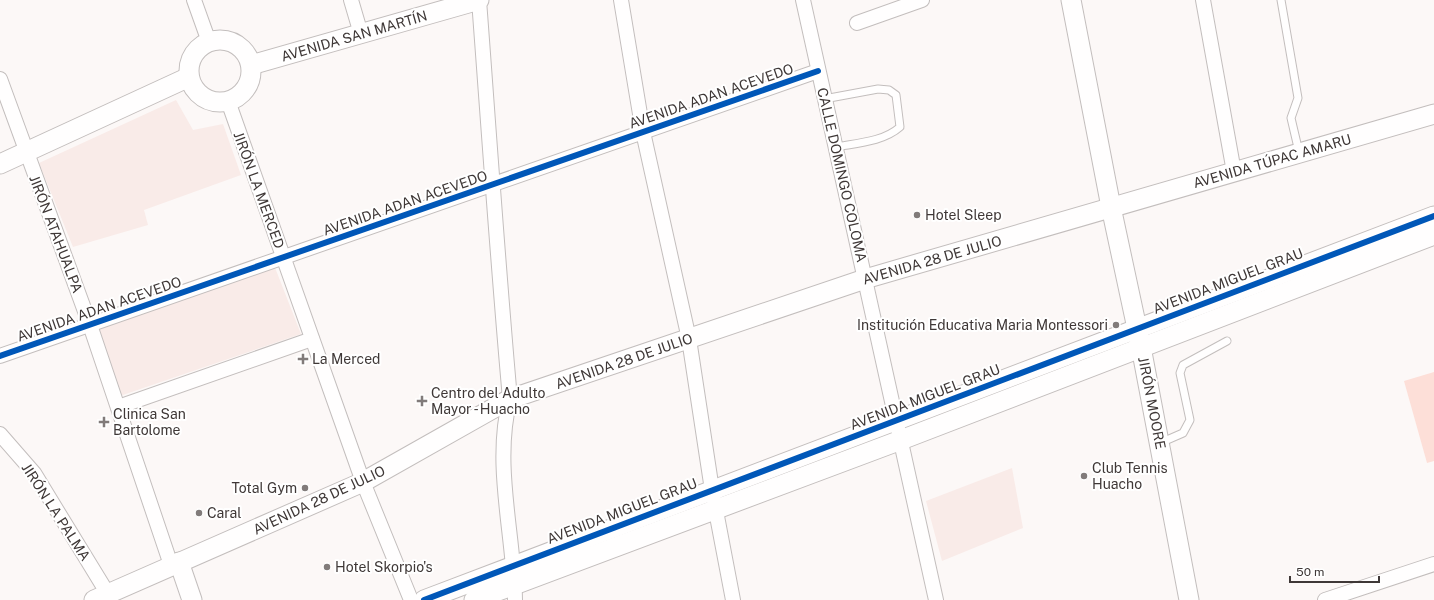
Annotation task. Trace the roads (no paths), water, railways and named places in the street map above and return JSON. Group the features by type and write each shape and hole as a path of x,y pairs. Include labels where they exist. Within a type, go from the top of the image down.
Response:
{"street":[{"path":"194,0 209,42"},
{"path":"351,0 360,34"},
{"path":"479,0 493,185 495,234 510,399 504,422 505,488 514,566 515,593"},
{"name":"AVENIDA SAN MARTÍN","path":"251,65 360,34 432,6 479,0"},
{"path":"621,0 643,132 689,339 712,490 733,600"},
{"name":"CALLE DOMINGO COLOMA","path":"803,0 936,600"},
{"path":"857,23 922,0"},
{"name":"JIRÓN MOORE","path":"1071,0 1111,207 1140,338 1189,600"},
{"path":"1203,0 1234,172"},
{"path":"218,39 236,43 248,56 251,65 251,74 243,91 228,101 218,102 208,99 200,94 193,86 190,77 190,64 195,52 209,42 218,39"},
{"name":"AVENIDA ADAN ACEVEDO","path":"0,356 818,72"},
{"path":"0,164 190,77"},
{"name":"JIRÓN ATAHUALPA","path":"0,80 25,153 90,325 118,407 175,563"},
{"name":"JIRÓN LA MERCED","path":"228,101 363,482 411,600"},
{"name":"AVENIDA TÚPAC AMARU","path":"1111,207 1434,114"},
{"name":"AVENIDA 28 DE JULIO","path":"101,597 175,563 363,482 510,399 865,279 1111,207"},
{"name":"AVENIDA MIGUEL GRAU","path":"474,600 515,593 716,509 901,440 1140,338 1434,216"},
{"name":"AVENIDA MIGUEL GRAU","path":"424,600 897,420 1140,338 1434,235"},
{"path":"118,407 312,338"},
{"name":"JIRÓN LA PALMA","path":"0,434 34,473 101,597"},
{"path":"175,563 192,600"},
{"path":"1325,600 1434,564"}],"lane":[{"path":"1281,0 1298,98 1291,118 1299,153"},
{"path":"824,99 878,89 889,90 896,95 900,127 896,131 892,134 877,139 835,147"},
{"path":"1160,443 1183,434 1190,420 1180,368 1227,341"}],"place":[{"name":"Hotel Sleep","path":"917,215"},
{"name":"Institución Educativa Maria Montessori","path":"1116,325"},
{"name":"La Merced","path":"303,359"},
{"name":"Centro del Adulto Mayor - Huacho","path":"422,401"},
{"name":"Clinica San Bartolome","path":"104,422"},
{"name":"Club Tennis Huacho","path":"1084,476"},
{"name":"Total Gym","path":"305,488"},
{"name":"Caral","path":"199,513"},
{"name":"Hotel Skorpio's","path":"327,567"}]}
